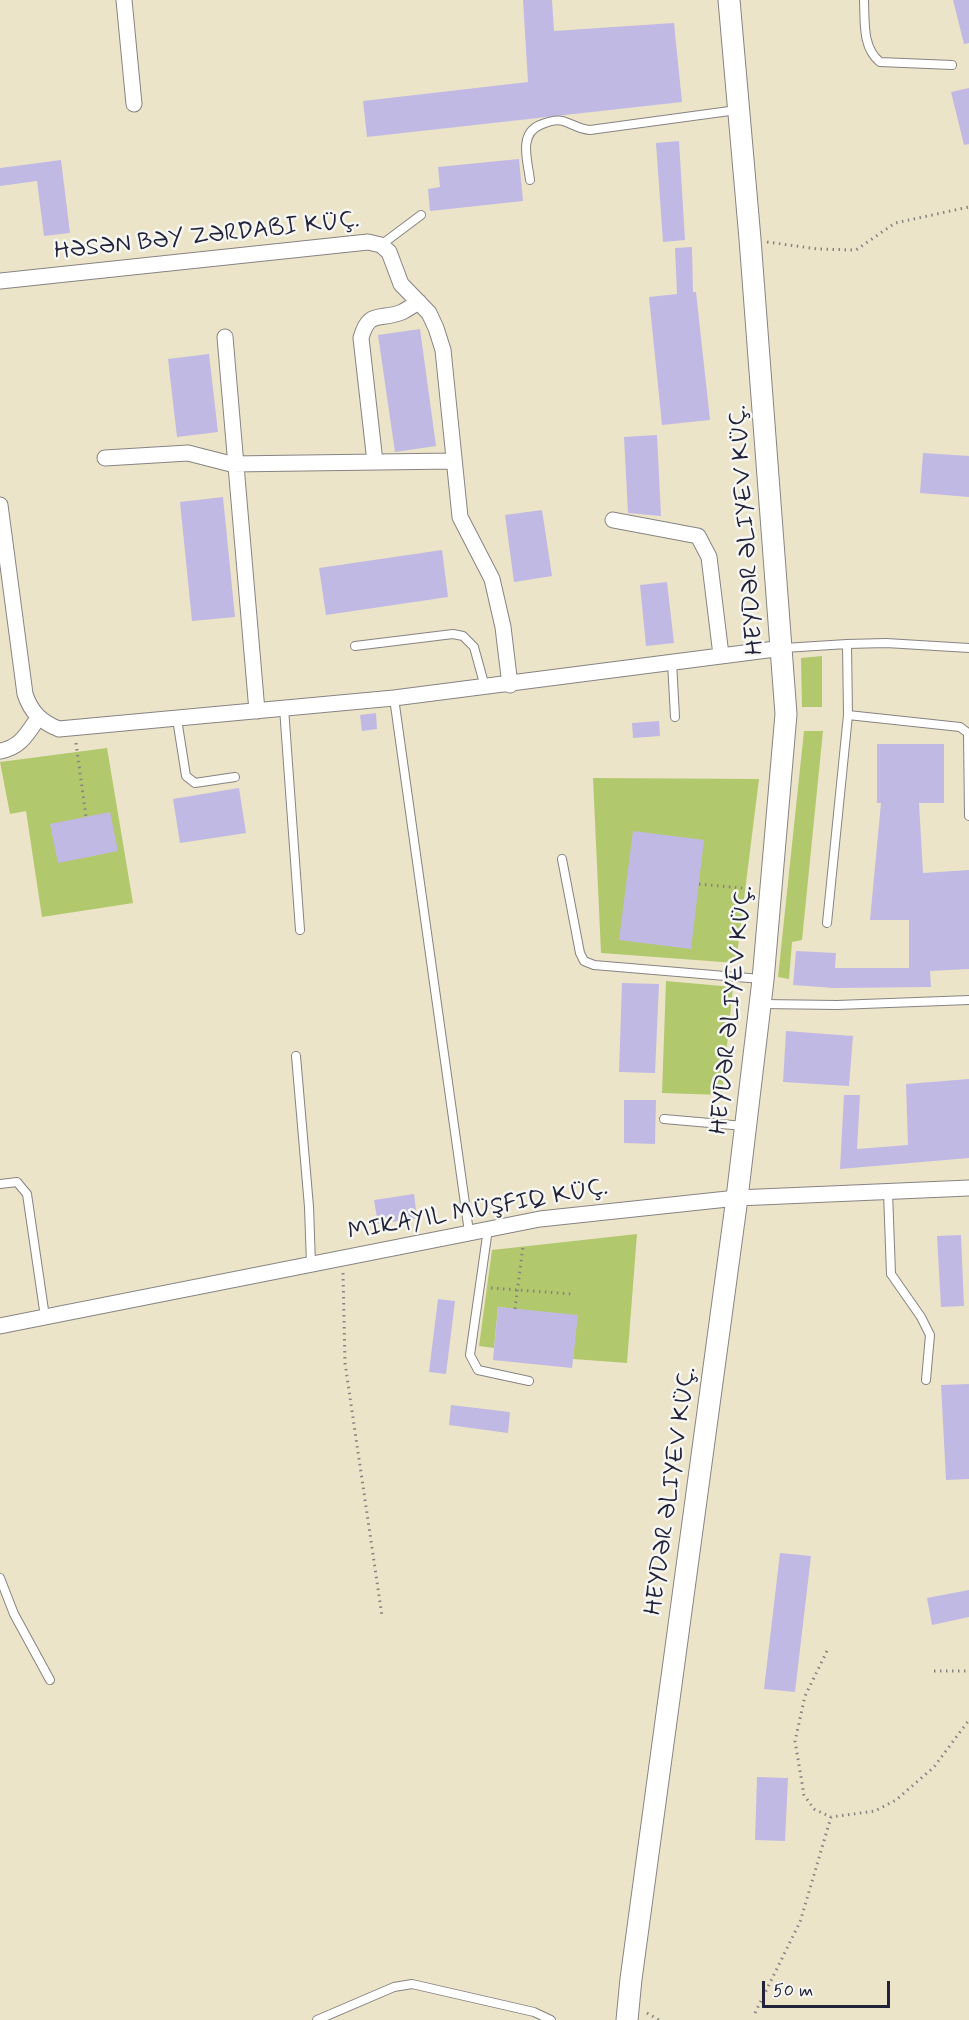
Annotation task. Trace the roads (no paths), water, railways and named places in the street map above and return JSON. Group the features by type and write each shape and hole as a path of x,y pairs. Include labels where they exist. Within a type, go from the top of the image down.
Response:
{"main road":[{"name":"HEYDƏR ƏLIYEV KÜÇ.","path":"627,2020 738,1198 763,980 786,714 783,648 729,0"}],"street":[{"path":"124,0 134,104"},
{"name":"HƏSƏN BƏY ZƏRDABI KÜÇ.","path":"0,280 368,242 381,245 394,260 401,284 429,314 443,350 460,517 492,579 503,627 510,685"},
{"path":"375,462 361,338 365,324 373,317 403,311 419,302"},
{"path":"225,337 257,711"},
{"path":"105,458 188,453 220,463 237,464 453,461"},
{"path":"0,505 24,694 29,707 38,718 59,729 394,698 510,685 783,648"},
{"path":"613,520 698,536 710,557 721,655"},
{"path":"0,751 11,749 20,743 38,718"},
{"path":"0,1326 540,1219 738,1198 969,1188"}],"lane":[{"path":"864,0 867,44 873,56 880,62 952,65"},
{"path":"530,180 526,143 528,134 534,127 548,122 563,121 578,129 590,130 739,109"},
{"path":"381,245 421,215"},
{"path":"355,646 453,634 464,636 474,647 485,687"},
{"path":"783,648 886,643 969,648"},
{"path":"827,923 848,715 847,644"},
{"path":"672,662 675,717"},
{"path":"394,698 469,1232"},
{"path":"284,708 300,930"},
{"path":"848,715 960,727 968,733 969,816"},
{"path":"177,719 186,776 189,781 195,783 235,777"},
{"path":"562,859 580,953 584,961 594,965 763,980"},
{"path":"760,1004 837,1005 969,1000"},
{"path":"296,1056 309,1207 311,1264"},
{"path":"664,1119 746,1126"},
{"path":"0,1184 17,1182 27,1194 45,1317"},
{"path":"888,1192 891,1274 921,1317 930,1335 926,1380"},
{"path":"489,1228 470,1355 473,1365 478,1370 529,1381"},
{"path":"0,1578 14,1614 50,1680"},
{"path":"317,2020 394,1987 412,1984 534,2012 551,2020"}]}
